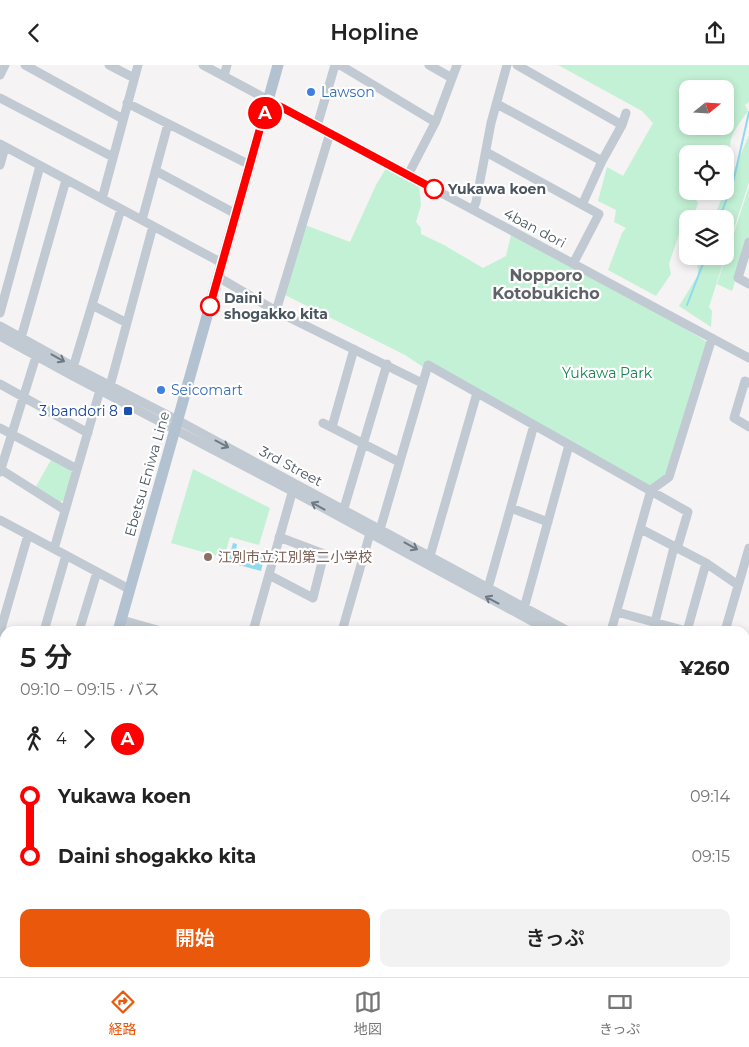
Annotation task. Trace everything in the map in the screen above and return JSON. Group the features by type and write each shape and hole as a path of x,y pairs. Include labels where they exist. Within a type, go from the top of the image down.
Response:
{"main road":[{"name":"Ebetsu Eniwa Line","path":"120,626 278,65"}],"street":[{"path":"0,75 6,65"},
{"path":"25,65 123,119"},
{"path":"109,65 134,78"},
{"path":"102,199 138,65"},
{"name":"4ban dori","path":"203,65 749,358"},
{"path":"224,76 227,65"},
{"path":"317,126 335,65"},
{"path":"340,65 436,122"},
{"path":"429,65 452,77"},
{"path":"408,175 436,122 457,65"},
{"path":"473,210 496,104 507,65"},
{"path":"517,65 622,125"},
{"path":"0,98 113,157"},
{"path":"127,103 250,165"},
{"path":"496,104 602,161"},
{"path":"582,205 602,161 622,125 626,113"},
{"path":"142,220 168,124"},
{"path":"276,311 330,133"},
{"path":"0,165 2,146 222,263"},
{"path":"486,152 599,214 573,264"},
{"path":"0,313 40,166"},
{"path":"156,171 236,214"},
{"path":"21,338 66,180"},
{"path":"72,371 121,209"},
{"path":"110,386 153,226"},
{"path":"749,242 738,278 749,284"},
{"path":"218,277 276,311 387,364 422,383"},
{"path":"92,305 127,323"},
{"name":"3rd Street","path":"0,325 21,338 37,352"},
{"name":"3rd Street","path":"0,336 37,352 72,371 100,390 177,425"},
{"path":"613,626 651,490 669,477 712,338"},
{"path":"332,427 354,349"},
{"path":"37,352 0,470 65,510"},
{"path":"343,514 387,364"},
{"path":"344,626 399,462 428,365 688,512 654,622"},
{"name":"3rd Street","path":"72,371 110,386 177,425 343,514 373,536 557,626"},
{"path":"749,383 745,381 734,418 749,427"},
{"path":"0,384 88,433"},
{"path":"54,549 100,390"},
{"path":"430,556 477,393"},
{"path":"323,423 399,462"},
{"path":"488,588 534,425"},
{"path":"0,428 77,469"},
{"path":"523,611 569,445"},
{"path":"254,626 294,487"},
{"path":"511,508 548,522"},
{"name":"3rd Street","path":"343,514 377,527 488,588 543,626"},
{"path":"0,520 129,589"},
{"path":"641,529 706,563 738,585"},
{"path":"2,626 28,535"},
{"path":"268,575 313,598 324,554 279,537"},
{"path":"726,626 749,549"},
{"path":"45,626 66,555"},
{"path":"688,626 706,563"},
{"path":"81,626 97,572"},
{"path":"617,612 669,626"}],"green space":[{"path":"558,65 749,65 749,102 745,105 748,111 734,132 734,80 679,80 679,135 732,135 730,145 679,145 679,200 696,200 698,203 696,210 679,210 679,234 669,264 671,274 656,296 608,270 622,233 626,228 614,222 616,210 598,201 607,167 623,176 653,123 642,111"},
{"path":"749,135 749,182 734,229 734,210 717,210 721,200 734,200 734,170"},
{"name":"Yukawa Park","path":"388,165 419,183 421,205 416,222 421,228 421,234 483,268 506,256 511,235 650,307 707,342 667,473 649,487 428,361 423,367 405,355 285,295 305,225 350,242 376,185"},
{"path":"749,187 749,236 732,291 717,284 723,265 734,265 734,232"},
{"path":"697,265 722,265 709,307 712,311 711,327 679,306 698,275"},
{"path":"51,460 73,473 64,500 60,502 35,488"},
{"path":"193,469 270,508 259,545 230,537 224,558 171,543"}],"water":[{"path":"233,543 237,544 236,550 264,558 261,571 228,562"}],"waterway":[{"path":"722,210 733,183 749,112"},
{"path":"687,305 703,265"}],"bus line":[{"name":"A","path":"210,306 268,100 434,189"}],"place":[{"name":"Lawson","path":"311,92"},
{"name":"Yukawa koen","path":"434,189"},
{"name":"Daini shogakko kita","path":"210,306"},
{"name":"Seicomart","path":"161,390"},
{"name":"3 bandori 8","path":"128,411"},
{"name":"江別市立江別第二小学校","path":"208,557"}],"district":[{"name":"Nopporo Kotobukicho","path":"546,284"}]}
